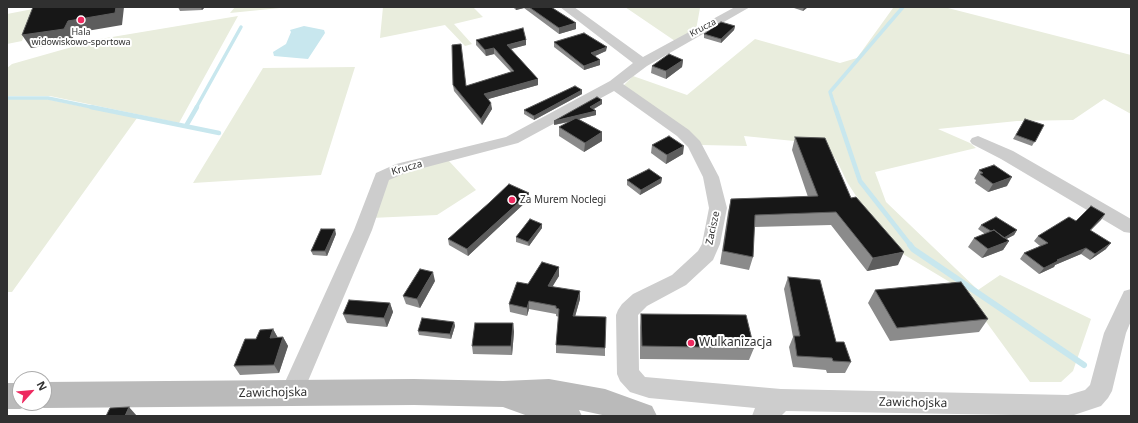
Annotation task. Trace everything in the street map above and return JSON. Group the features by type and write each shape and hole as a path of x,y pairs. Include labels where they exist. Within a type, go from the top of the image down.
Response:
{"street":[{"path":"566,7 642,63"},
{"name":"Krucza","path":"292,393 363,230 382,176 402,168 512,140 615,84 642,63 744,7"},
{"name":"Zacisze","path":"615,84 623,92 683,132 694,144 711,177 716,193 718,208 711,244 706,255 679,280 640,300 629,310 627,322 628,374"},
{"path":"978,141 1007,155 1131,227"},
{"name":"Zawichojska","path":"628,374 638,385 649,388 781,400 1068,406 1080,404 1093,398 1100,391 1115,333 1123,312 1131,297"},
{"name":"Zawichojska","path":"52,395 414,392 503,394 549,392 605,402 642,416"},
{"name":"Zawichojska","path":"503,394 567,416"},
{"path":"764,416 781,400"}],"green space":[{"path":"235,7 290,7 230,13"},
{"path":"383,7 473,7 483,17 454,24 472,44 465,46 445,25 380,38"},
{"path":"625,7 700,8 696,30 675,41"},
{"path":"944,7 1131,55 1131,114 1104,99 1073,120 1017,121 938,129 970,143 976,148 875,172 886,202 978,290 1000,275 1091,319 1073,371 1061,382 1030,382 963,290 898,251 873,222 847,182 838,163 828,148 814,143 744,136 747,146 702,145 623,89 624,85 633,76 687,95 755,39 840,63 857,58 893,8"},
{"path":"33,9 22,41 7,44 7,14"},
{"path":"238,16 179,123 50,96 7,96 7,68 12,64 100,39"},
{"path":"355,67 321,175 193,183 263,68"},
{"path":"7,99 46,99 137,118 12,292 7,292"},
{"path":"448,160 476,190 437,215 371,218 386,179 400,172"}],"water":[{"path":"304,26 324,30 325,33 308,59 274,56 273,52 286,44 291,32 290,30"}],"building":[{"path":"33,7 116,7 115,13 68,21 64,29 22,35"},
{"path":"529,7 551,7 576,23 559,28"},
{"path":"721,22 735,26 721,39 704,34"},
{"path":"523,28 526,40 507,45 538,79 484,94 491,103 481,119 453,85 452,45 461,44 466,86 514,71 494,48 485,50 476,40"},
{"path":"584,33 607,47 591,53 600,60 584,66 554,42"},
{"path":"669,54 683,60 666,71 652,66"},
{"path":"575,86 582,90 534,116 524,110"},
{"path":"597,97 602,100 590,107 596,111 554,121"},
{"path":"576,118 602,132 585,143 559,127"},
{"path":"1025,119 1044,125 1035,142 1016,135"},
{"path":"669,136 684,146 667,155 652,145"},
{"path":"795,137 825,138 851,198 856,197 904,252 873,258 836,212 755,215 753,257 723,251 731,199 818,196"},
{"path":"994,165 1012,177 993,184 980,174 983,173 979,170"},
{"path":"649,169 662,178 641,190 627,180"},
{"path":"509,184 529,193 467,249 448,239 489,203"},
{"path":"1091,206 1105,214 1090,230 1111,243 1095,254 1086,248 1057,260 1058,261 1044,268 1024,253 1048,243 1038,236 1069,217 1076,221"},
{"path":"996,217 1017,230 1004,238 994,230 991,231 981,225"},
{"path":"530,219 542,224 528,242 516,237"},
{"path":"321,229 335,229 325,251 311,251"},
{"path":"994,230 1009,241 988,249 974,238"},
{"path":"542,262 559,267 548,286 580,291 573,316 606,317 605,348 556,345 559,309 556,308 556,306 529,301 527,308 509,304 517,282 528,284"},
{"path":"420,269 433,272 417,299 403,296"},
{"path":"788,277 820,280 836,342 844,342 851,362 833,361 832,358 797,356 794,336 800,336"},
{"path":"961,282 988,319 897,328 875,290"},
{"path":"349,300 390,303 384,318 343,314"},
{"path":"641,314 746,315 754,348 642,346"},
{"path":"422,318 454,322 450,334 418,331"},
{"path":"475,323 513,323 511,346 472,346"},
{"path":"273,329 270,338 283,337 274,365 234,366 245,339 256,339 260,330"},
{"path":"129,407 125,416 106,416 110,408"}],"waterway":[{"path":"835,108 830,92 903,7"},
{"path":"196,108 241,27"},
{"path":"7,98 48,98 96,108"},
{"path":"91,107 219,133"},
{"path":"186,126 197,107"},
{"path":"835,107 860,181 911,246"},
{"path":"910,245 913,249 1084,365"}],"place":[{"name":"Hala widowiskowo-sportowa","path":"81,20"},
{"name":"Za Murem Noclegi","path":"512,200"},
{"name":"Wulkanizacja","path":"691,343"}]}
